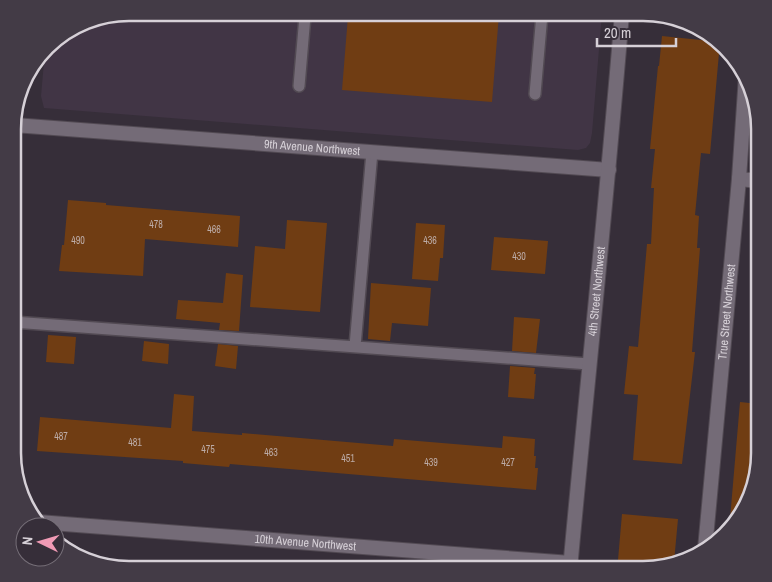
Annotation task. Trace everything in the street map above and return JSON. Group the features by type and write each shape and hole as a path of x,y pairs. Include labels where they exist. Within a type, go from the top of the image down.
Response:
{"street":[{"name":"4th Street Northwest","path":"571,561 621,21"},
{"name":"True Street Northwest","path":"706,541 739,179 745,94"},
{"name":"9th Avenue Northwest","path":"21,126 609,170"},
{"path":"739,179 751,180"},
{"name":"10th Avenue Northwest","path":"65,524 510,561"}],"lane":[{"path":"299,86 305,21"},
{"path":"535,94 541,21"},
{"path":"355,346 372,152"},
{"path":"21,323 589,364"}],"shaded area":[{"path":"601,21 592,133 590,143 586,148 578,150 44,108 41,96 44,63 58,48 81,32 115,22"}],"building":[{"path":"348,21 498,21 492,102 342,90"},
{"path":"662,36 703,40 719,53 710,154 701,153 695,215 699,216 697,248 700,248 692,352 695,352 682,464 633,460 638,395 624,394 629,346 638,347 647,244 651,244 654,188 651,188 655,149 650,149"},
{"path":"68,200 240,216 238,247 145,239 143,276 59,271 62,245 64,245"},
{"path":"287,220 327,223 320,312 250,307 255,246 285,249"},
{"path":"416,223 445,225 443,258 440,258 438,281 412,279"},
{"path":"494,237 548,241 545,274 491,270"},
{"path":"226,273 243,275 239,331 219,330 220,323 176,319 178,300 223,303"},
{"path":"371,283 431,288 428,326 392,323 390,341 368,339"},
{"path":"514,317 540,319 536,353 512,351"},
{"path":"48,335 76,337 74,364 46,362"},
{"path":"144,341 169,344 168,364 142,361"},
{"path":"218,344 238,346 236,369 215,366"},
{"path":"510,366 535,368 534,399 508,397"},
{"path":"174,394 194,396 192,431 242,435 242,433 393,446 394,439 502,448 503,436 535,439 535,468 538,468 536,490 230,464 229,467 183,463 183,461 37,451 40,417 171,428"},
{"path":"740,402 751,403 750,467 743,494 730,516"},
{"path":"622,514 678,519 675,556 650,561 618,560"}]}
